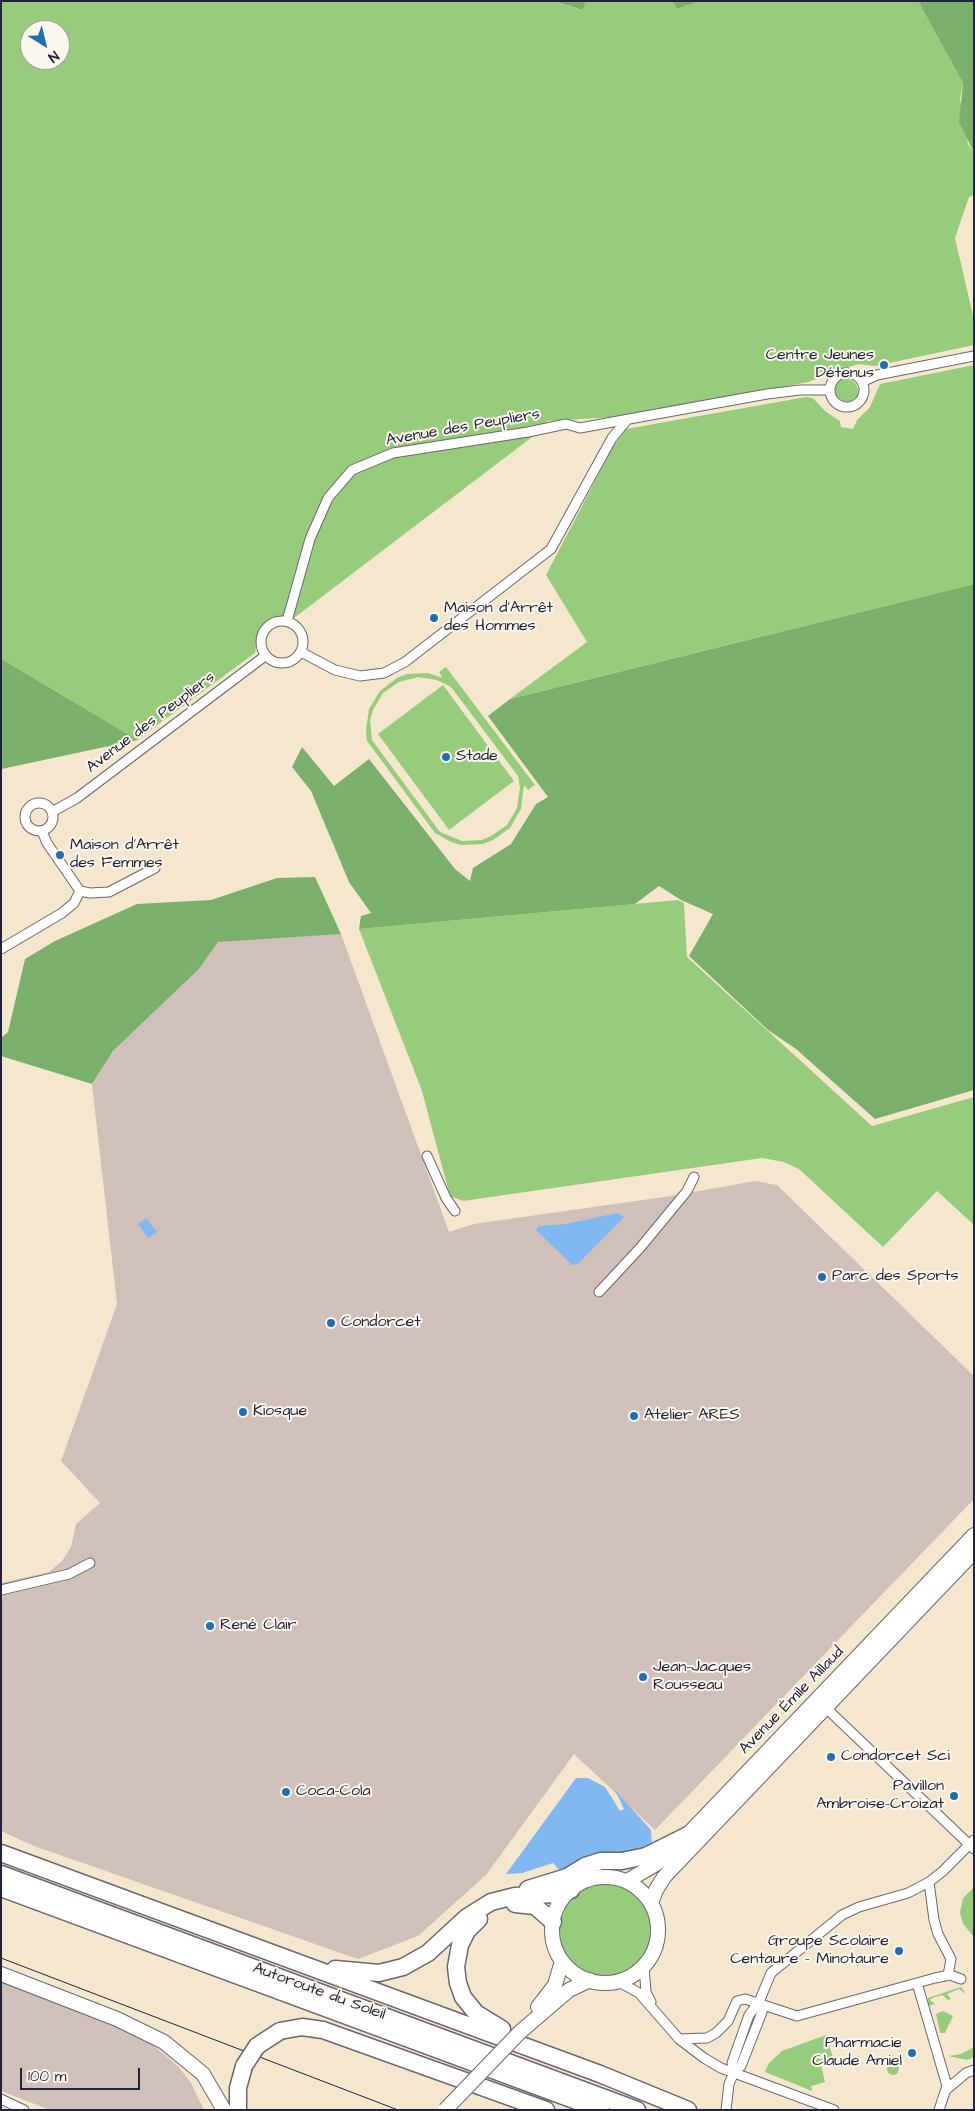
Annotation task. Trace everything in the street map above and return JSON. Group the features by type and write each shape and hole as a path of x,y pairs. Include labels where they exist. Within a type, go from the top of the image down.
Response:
{"highway":[{"path":"1,1852 179,1918 306,1962 353,1972 379,1973 403,1967 422,1958 467,1917 499,1899 567,1877 585,1866 601,1861 622,1861 646,1856 688,1835"},
{"name":"Autoroute du Soleil","path":"1,1874 637,2110"},
{"name":"Autoroute du Soleil","path":"1,1888 601,2110"},
{"path":"499,1899 523,1895 555,1894 571,1890"},
{"path":"553,1922 540,1909 524,1904 509,1905 485,1915 467,1931 460,1945 456,1966 458,1983 468,2003 485,2021 600,2074"},
{"path":"179,1918 257,1949 600,2074 688,2110"},
{"path":"238,2110 238,2088 244,2066 258,2046 280,2031 302,2027 323,2030 546,2110"}],"main road":[{"name":"Avenue Émile Aillaud","path":"627,1881 656,1864 688,1835 839,1679 974,1535"},
{"name":"Avenue Émile Aillaud","path":"651,1903 664,1877 974,1552"},
{"path":"605,1877 627,1881 642,1891 651,1903 657,1921 658,1936 651,1956 644,1966 633,1974 618,1981 605,1983 578,1975 562,1961 556,1950 553,1922 561,1902 571,1890 594,1878 605,1877"},
{"path":"520,2032 556,1986 562,1961"},
{"path":"1,1974 117,2019 164,2042 203,2074 224,2110"},
{"path":"445,2110 520,2032 569,1990 590,1980"}],"street":[{"path":"862,382 877,375 974,356"},
{"path":"843,373 854,374 862,382 862,398 850,407 838,405 830,396 829,390 833,379 843,373"},
{"name":"Avenue des Peupliers","path":"287,621 310,539 328,498 352,470 401,451 528,432 566,424 580,428 767,394 800,390 829,390"},
{"path":"301,652 335,670 360,676 384,673 405,662 551,548 612,438 627,420"},
{"path":"287,621 300,630 303,641 301,652 297,657 284,663 272,661 265,656 260,642 266,628 272,623 287,621"},
{"name":"Avenue des Peupliers","path":"52,812 77,798 265,656"},
{"path":"41,803 52,812 50,826 42,831 35,830 27,824 26,814 35,804 41,803"},
{"path":"42,831 47,843 80,891 109,892 155,868"},
{"path":"1,949 62,913 74,903 80,891"},
{"path":"427,1156 446,1198 455,1211"},
{"path":"599,1292 688,1191 694,1177"},
{"path":"1,1590 69,1574 90,1563"},
{"path":"726,2109 729,2084 734,2072 732,2063 734,2057 749,2015 759,2002 772,1972 842,1915 858,1907 908,1892 930,1882 972,1844 826,1708"},
{"path":"930,1882 934,1920 938,1934 951,1958 948,1975"},
{"path":"644,1966 646,1992 655,2009"},
{"path":"679,2039 707,2038 728,2021 737,2001 745,1998 789,2014 802,2015 948,1975 961,1979"},
{"path":"618,1981 639,1993 655,2009 679,2039 704,2058 734,2072 834,2110"},
{"path":"917,1983 947,2090"},
{"path":"939,2110 947,2090 966,2073 974,2070"},
{"path":"1,2099 24,2110"}],"shaded area":[{"path":"332,930 341,934 449,1232 474,1224 671,1196 755,1181 777,1185 974,1376 974,1499 655,1830 574,1754 486,1875 418,1936 358,1959 34,1846 1,1831 1,1583 49,1572 62,1561 71,1547 76,1524 100,1503 61,1461 117,1304 92,1084 113,1051 199,969 218,942"},
{"path":"1,1980 124,2028 154,2046 178,2066 191,2083 204,2110 50,2110 1,2091"}],"green space":[{"path":"1,1 555,1 581,10 586,1 673,1 677,9 700,1 918,1 963,83 960,99 968,144 974,153 974,195 969,197 955,238 974,320 974,345 875,366 858,364 808,382 632,416 547,421 540,431 294,618 275,617 259,629 255,653 137,740 1,769"},
{"path":"555,1 586,1 582,10"},
{"path":"673,1 700,1 677,9"},
{"path":"918,1 974,1 974,153 959,122 963,83"},
{"path":"974,365 974,584 510,699 587,642 546,575 613,447 626,429 806,397 813,398 825,411 840,421 841,427 853,429 857,420 870,407 880,384"},
{"path":"846,379 855,382 858,391 855,400 846,403 837,400 834,391 837,382"},
{"path":"974,584 974,1090 875,1119 796,1049 768,1030 689,956 713,914 681,900 659,886 635,904 359,929 361,916 371,913 349,882 311,791 292,767 302,747 334,786 369,759 455,869 470,881 473,868 511,844 536,804 548,797 488,716 510,699"},
{"path":"1,659 137,740 1,769"},
{"path":"446,667 535,785 528,790 524,785 521,809 510,828 493,840 483,844 461,845 435,833 367,741 366,730 369,709 380,691 397,678 407,674 428,673 443,678 439,672","holes":["418,677 437,680 451,687 518,776 520,788 517,808 507,825 482,840 462,841 440,832 372,740 370,720 373,710 383,693 399,682"]},
{"name":"Stade","path":"443,685 514,781 449,830 378,734"},
{"path":"315,877 341,934 218,942 199,969 113,1051 92,1084 1,1056 1,1038 8,1032 25,959 55,941 137,904 211,900 277,878"},
{"path":"678,900 684,903 687,957 872,1126 974,1097 974,1225 937,1191 883,1247 799,1169 784,1162 762,1158 463,1201 450,1196 422,1091 359,929"},
{"path":"595,1883 613,1883 638,1896 648,1912 651,1930 648,1948 638,1964 613,1977 595,1977 570,1964 557,1939 557,1921 570,1896"},
{"path":"974,1887 974,1937 963,1924 960,1912 963,1898"},
{"path":"961,1987 966,1994 959,1989 947,1994 951,1999 948,2000 942,1995 932,1998 930,2000 935,2004 928,2006 928,1998"},
{"path":"943,2011 953,2016 945,2033 940,2033 936,2014"},
{"path":"826,2035 834,2061 821,2065 825,2082 811,2086 812,2091 765,2072 769,2063 782,2051"},
{"path":"974,2047 974,2057 967,2060 948,2056 961,2054"},
{"path":"891,2063 895,2063 899,2069 895,2075 891,2075 887,2071 887,2067"}],"water":[{"path":"617,1213 622,1215 623,1218 578,1264 572,1265 536,1230 539,1226 566,1224"},
{"path":"146,1218 157,1232 148,1238 138,1224"},
{"path":"576,1778 588,1778 605,1787 620,1811 624,1809 615,1790 651,1830 652,1847 645,1851 581,1859 561,1872 553,1863 522,1873 506,1874"}],"tram line":[{"path":"1,1958 398,2110"}],"place":[{"name":"Centre Jeunes Détenus","path":"884,365"},
{"name":"Maison d'Arrêt des Hommes","path":"434,618"},
{"name":"Stade","path":"446,757"},
{"name":"Maison d'Arrêt des Femmes","path":"60,855"},
{"name":"Parc des Sports","path":"822,1277"},
{"name":"Condorcet","path":"331,1323"},
{"name":"Kiosque","path":"243,1412"},
{"name":"Atelier ARES","path":"634,1416"},
{"name":"René Clair","path":"210,1626"},
{"name":"Jean-Jacques Rousseau","path":"643,1677"},
{"name":"Condorcet Sci","path":"831,1757"},
{"name":"Coca-Cola","path":"286,1792"},
{"name":"Pavillon Ambroise-Croizat","path":"954,1796"},
{"name":"Groupe Scolaire Centaure - Minotaure","path":"899,1951"},
{"name":"Pharmacie Claude Amiel","path":"912,2053"}]}
